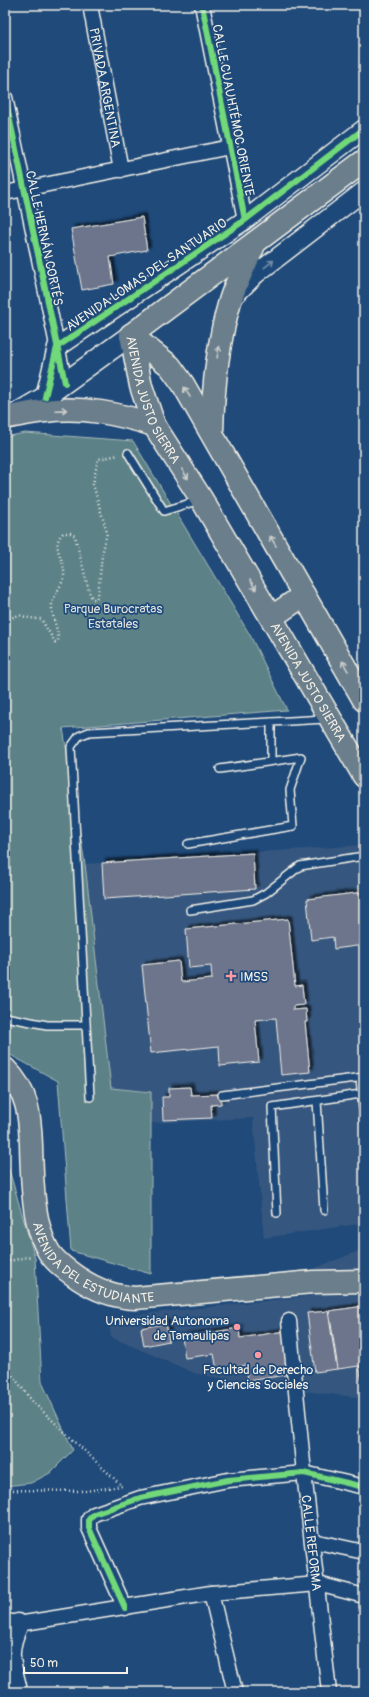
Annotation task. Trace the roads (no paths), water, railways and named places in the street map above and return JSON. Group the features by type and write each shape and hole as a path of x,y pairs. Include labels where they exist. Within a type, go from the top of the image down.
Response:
{"main road":[{"path":"7,418 45,397 65,383 363,165"},
{"path":"212,432 212,388 219,343 230,300 254,245"},
{"name":"AVENIDA JUSTO SIERRA","path":"131,335 141,386 154,425 202,500 364,776"},
{"name":"AVENIDA JUSTO SIERRA","path":"131,335 170,366 183,384 212,432 364,700"},
{"path":"7,418 45,410 82,410 119,414 154,425"},
{"path":"272,617 304,595"},
{"name":"AVENIDA DEL ESTUDIANTE","path":"5,1069 19,1088 28,1105 34,1195 40,1228 49,1252 66,1270 100,1290 120,1297 135,1298 313,1282"},
{"path":"313,1282 364,1265"},
{"path":"313,1282 364,1281"},
{"path":"12,1622 9,1660 16,1686"}],"street":[{"name":"PRIVADA ARGENTINA","path":"90,5 121,170"},
{"name":"CALLE CUAUHTÉMOC ORIENTE","path":"202,5 245,220"},
{"name":"CALLE HERNÁN CORTÉS","path":"5,97 65,383"},
{"name":"AVENIDA LOMAS DEL SANTUARIO","path":"57,347 245,220 364,129"},
{"path":"5,193 230,147"},
{"path":"230,300 256,274 364,191"},
{"path":"293,215 307,235"},
{"path":"45,397 57,347"},
{"name":"CALLE REFORMA","path":"289,1321 304,1473 318,1584 329,1692"},
{"path":"125,1608 89,1528 89,1519 94,1514 136,1499 228,1480 304,1473 364,1487"},
{"path":"313,1541 364,1552"},
{"path":"12,1622 125,1608 211,1593 318,1584 364,1596"},
{"path":"211,1593 235,1692"}],"lane":[{"path":"128,453 164,511 202,500"},
{"path":"90,1097 71,747 79,736 89,732 331,718"},
{"path":"271,722 271,761"},
{"path":"188,844 293,826 290,790 301,757 220,769"},
{"path":"190,910 253,900 266,893 300,866 364,856"},
{"path":"5,1017 47,1025 86,1025"},
{"path":"222,1095 362,1077 364,1120"},
{"path":"277,1213 272,1107 362,1094"},
{"path":"316,1101 324,1210"}],"place":[{"name":"IMSS","path":"231,976"},
{"name":"Universidad Autonoma de Tamaulipas","path":"237,1327"},
{"name":"Facultad de Derecho y Ciencias Sociales","path":"258,1355"}],"park label":[{"name":"Parque Burocratas Estatales","path":"113,616"}]}
